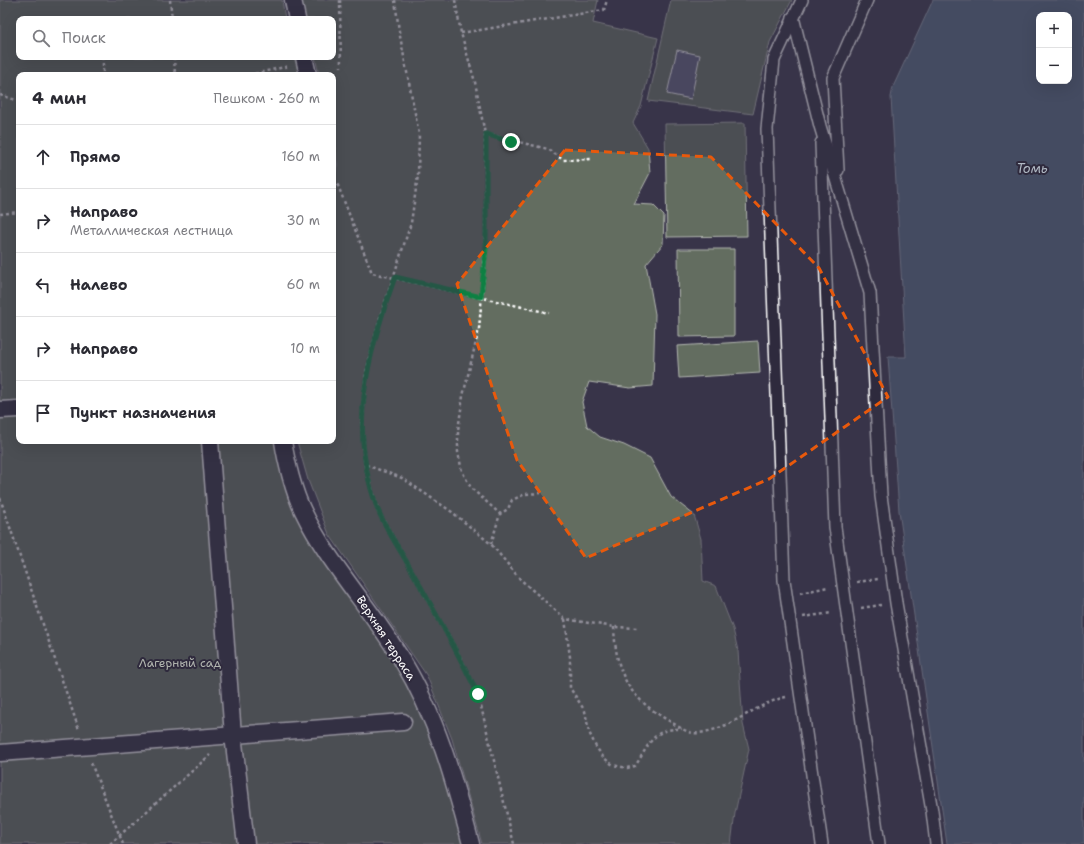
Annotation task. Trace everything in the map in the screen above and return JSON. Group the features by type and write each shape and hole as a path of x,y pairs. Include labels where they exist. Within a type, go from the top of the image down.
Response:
{"street":[{"path":"293,0 296,16"},
{"path":"0,410 16,409"},
{"path":"210,444 233,735 246,844"},
{"name":"Верхняя терраса","path":"284,444 302,510 325,550 402,659 433,720 454,781 471,844"},
{"path":"0,753 403,722"}],"lane":[{"path":"802,0 774,60 767,128 784,580 822,844"},
{"path":"838,187 833,78 867,0"},
{"path":"793,17 820,126 870,293 881,496 896,603 932,811 936,844"},
{"path":"820,126 835,527 879,844"}],"path":[{"path":"170,0 172,16"},
{"path":"340,0 341,67"},
{"path":"395,0 399,30 419,134 418,175 411,223 395,277 380,318 366,373 362,424 365,465 378,511 461,659 478,694 514,844"},
{"path":"455,0 461,33 475,82 486,134 486,248 479,329 463,396 458,430 458,452 462,471 471,488 500,514"},
{"path":"461,33 604,10 607,0"},
{"path":"103,60 103,72"},
{"path":"174,60 175,72"},
{"path":"267,72 306,65"},
{"path":"0,95 16,99"},
{"path":"486,134 548,149 563,160 592,158"},
{"path":"336,182 372,273 549,313"},
{"path":"0,214 16,212"},
{"path":"365,465 402,478 452,512 491,544 520,579 565,619 614,627 638,628"},
{"path":"491,544 500,514 508,510 512,500 525,494 542,493"},
{"path":"0,498 85,746 118,836 123,844"},
{"path":"565,619 570,657 570,688 586,711 589,732 596,747 604,758 613,765 627,768 635,766 656,734 670,729 683,729"},
{"path":"614,627 615,653 627,683 642,703 683,729 697,734 722,728 775,700 800,694"},
{"path":"110,844 233,735"}],"highlighted area":[{"path":"565,150 711,157 819,268 888,397 769,479 586,558 517,460 457,284"}],"green space":[{"name":"Лагерный сад","path":"0,0 282,0 285,16 16,16 16,60 295,60 298,72 16,72 16,444 275,444 278,460 299,518 397,661 432,734 464,844 0,844"},
{"path":"301,0 598,0 593,23 658,38 641,106 633,123 648,148 650,173 634,204 653,205 664,216 663,244 646,264 655,314 653,386 630,388 589,382 582,402 587,426 600,437 624,445 650,458 671,497 694,515 701,539 703,581 716,586 733,629 738,651 743,724 749,749 735,813 731,844 482,844 452,739 427,676 329,534 308,480 298,444 336,444 336,72 318,72 316,60 336,60 336,16 304,16"},
{"path":"671,0 792,0 770,42 753,114 648,101"},
{"path":"745,123 747,236 667,237 665,124"},
{"path":"678,249 734,249 734,336 679,337"},
{"path":"758,341 760,373 679,378 677,346"}],"water":[{"name":"Томь","path":"933,0 1084,0 1084,844 947,844 899,511 888,357 906,357 891,97 893,87"}],"building":[{"path":"677,50 700,55 691,99 667,94"}],"route":[{"path":"478,694 461,659 378,511 365,465 362,424 366,373 380,318 395,277 481,297 486,248 486,134 511,142"}]}
